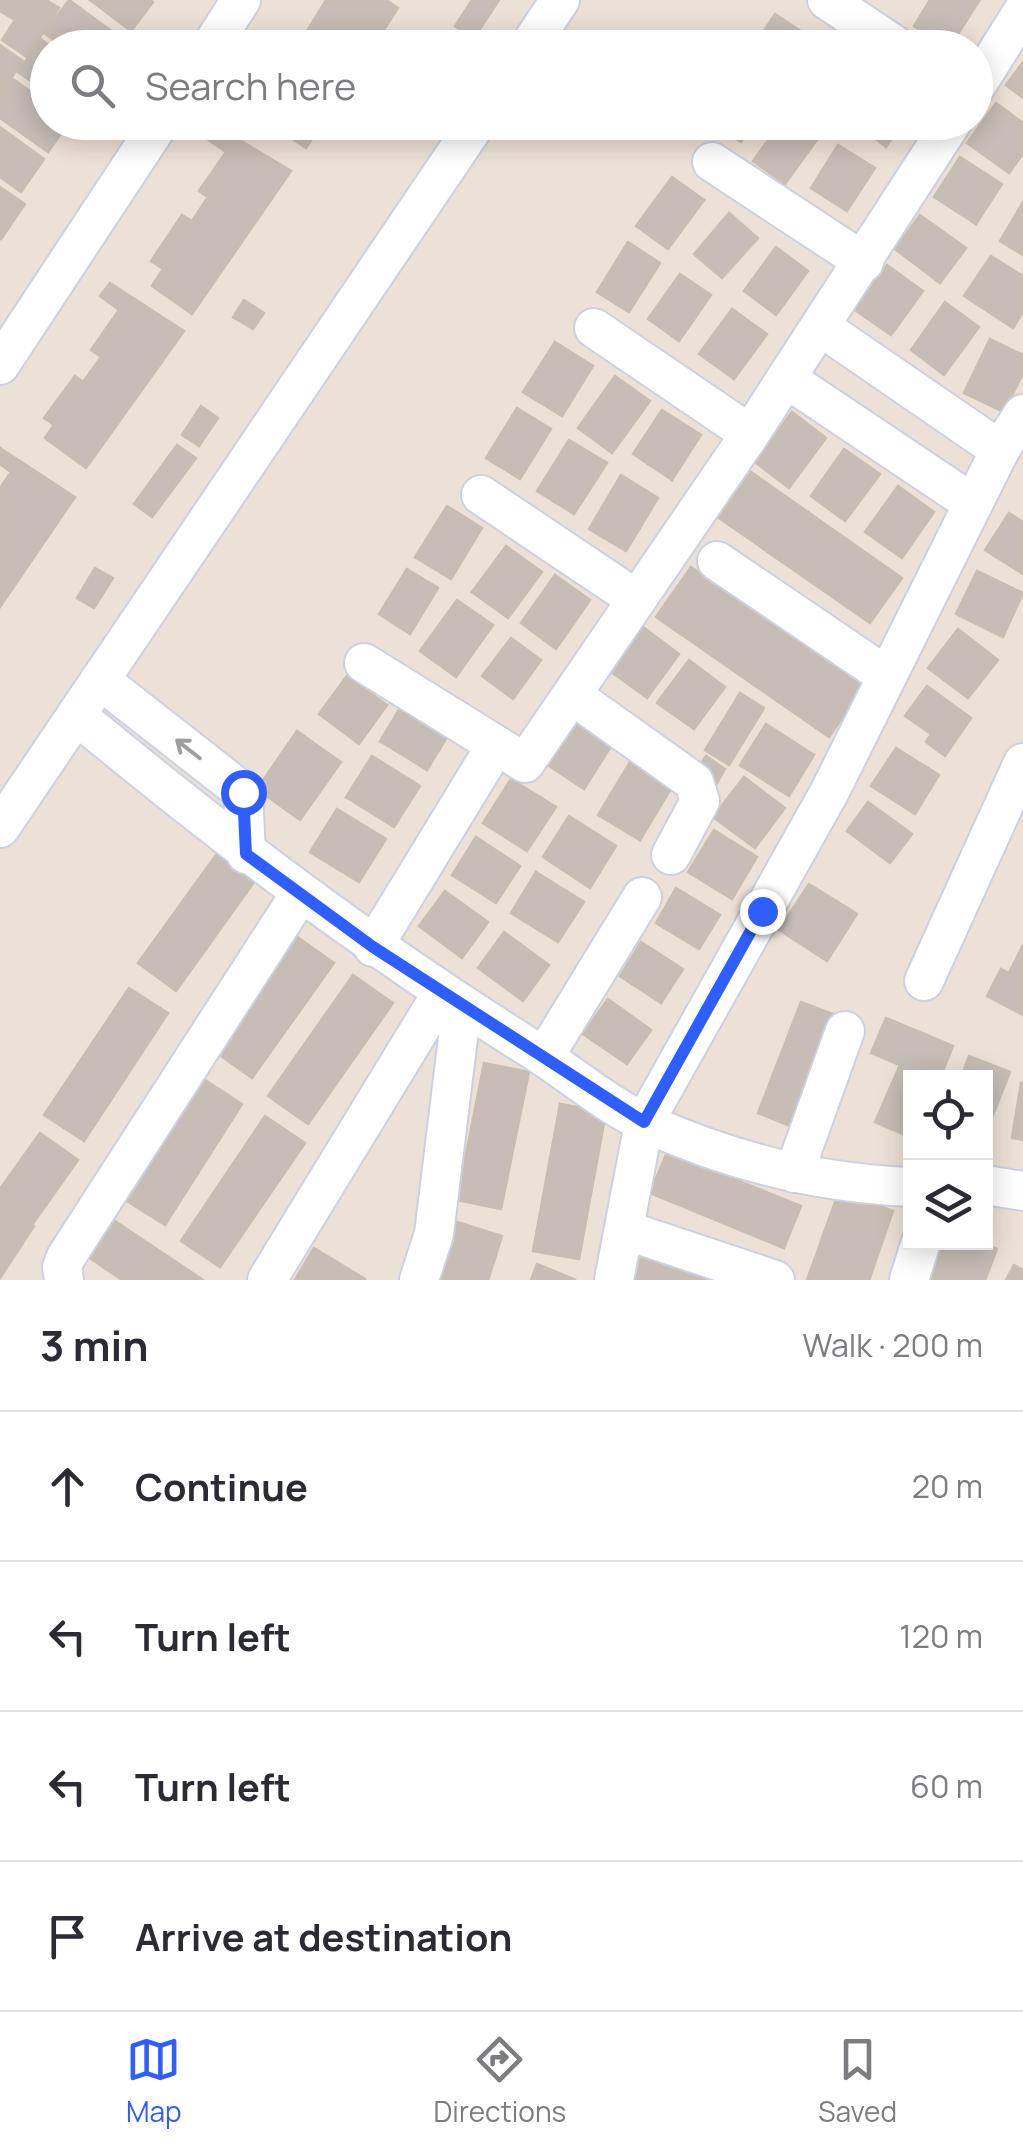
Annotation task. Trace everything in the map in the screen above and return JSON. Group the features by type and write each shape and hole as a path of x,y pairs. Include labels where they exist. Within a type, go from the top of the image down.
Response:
{"street":[{"path":"222,30 242,0"},
{"path":"540,30 560,0"},
{"path":"827,0 872,30"},
{"path":"993,59 1023,11"},
{"path":"0,364 148,140"},
{"path":"0,828 465,140"},
{"path":"364,663 525,764 787,379 941,140"},
{"path":"712,162 864,262"},
{"path":"821,327 1000,450"},
{"path":"594,328 750,434"},
{"path":"787,379 972,502"},
{"path":"614,1280 644,1122 830,791 972,502 1023,414"},
{"path":"481,496 636,600"},
{"path":"717,561 885,675"},
{"path":"100,680 243,792 246,854"},
{"path":"572,695 694,782 700,802 670,855"},
{"path":"76,715 246,854 373,947 644,1122 758,1166 846,1184 903,1187"},
{"path":"373,947 495,747"},
{"path":"924,981 1023,763"},
{"path":"64,1280 62,1266 66,1258 300,894"},
{"path":"544,1057 642,898"},
{"path":"266,1280 452,999"},
{"path":"419,1280 434,1234 452,999"},
{"path":"794,1173 845,1032"},
{"path":"993,1186 1023,1191"},
{"path":"625,1230 775,1280"},
{"path":"909,1280 918,1250"}],"building":[{"path":"0,0 46,0 59,8 45,30 30,30 27,57 2,40 15,20 0,11"},
{"path":"69,0 110,30 46,30"},
{"path":"90,0 151,0 130,30"},
{"path":"326,0 386,0 398,8 384,30 308,30"},
{"path":"472,0 499,0 479,30 455,26"},
{"path":"930,0 979,1 960,30 920,30 914,26"},
{"path":"775,14 799,30 765,30"},
{"path":"0,45 23,61 0,94"},
{"path":"30,55 30,80 18,72"},
{"path":"1023,62 1023,98 1006,85"},
{"path":"13,79 30,91 30,139 0,118 0,97"},
{"path":"996,103 1023,123 1023,154 1009,173 967,143 993,140"},
{"path":"0,127 44,159 21,192 0,177"},
{"path":"31,140 56,140 48,152"},
{"path":"208,140 239,140 291,171 192,314 152,286 163,269 151,261 182,215 192,221 208,197 199,191 226,152"},
{"path":"294,140 311,140 306,148"},
{"path":"768,140 817,140 785,184 753,161"},
{"path":"838,145 875,168 847,211 811,188"},
{"path":"960,157 1002,184 976,224 934,197"},
{"path":"672,177 704,200 668,249 636,226"},
{"path":"0,187 25,204 1,239 0,238"},
{"path":"1023,202 1023,255 1000,241"},
{"path":"729,213 758,238 722,278 694,254"},
{"path":"920,215 966,248 940,283 895,249"},
{"path":"628,242 660,263 629,312 597,292"},
{"path":"776,247 808,271 776,315 744,291"},
{"path":"991,256 1023,276 1023,312 1013,328 964,296"},
{"path":"887,265 923,291 891,335 855,310"},
{"path":"680,274 711,295 679,341 648,319"},
{"path":"110,283 184,331 86,468 45,438 54,425 44,418 75,376 83,382 101,357 91,350 119,310 100,296"},
{"path":"244,300 264,313 253,329 233,317"},
{"path":"945,302 979,327 944,375 911,350"},
{"path":"732,309 767,334 734,379 699,354"},
{"path":"990,339 1023,355 1023,373 1004,412 964,393"},
{"path":"555,342 593,366 562,416 523,392"},
{"path":"615,376 650,401 612,453 578,428"},
{"path":"201,406 218,418 199,446 182,435"},
{"path":"517,408 551,429 520,479 486,458"},
{"path":"662,410 701,435 672,480 633,454"},
{"path":"792,412 826,438 789,488 755,462"},
{"path":"569,440 607,463 574,514 537,491"},
{"path":"177,445 196,458 152,517 134,504"},
{"path":"0,448 75,497 0,607 0,488 11,472 0,464"},
{"path":"844,449 880,474 845,521 811,496"},
{"path":"751,472 902,578 870,623 719,518"},
{"path":"621,475 658,498 626,551 589,529"},
{"path":"898,486 934,512 902,558 865,532"},
{"path":"447,506 482,528 451,579 415,557"},
{"path":"1009,513 1023,522 1023,574 985,550"},
{"path":"506,546 542,572 508,618 472,592"},
{"path":"691,567 864,687 829,737 656,617"},
{"path":"95,568 113,578 94,608 77,598"},
{"path":"407,569 438,588 410,634 379,614"},
{"path":"977,571 1023,593 1003,637 956,614"},
{"path":"555,575 590,600 556,649 521,623"},
{"path":"457,600 493,625 456,677 420,651"},
{"path":"639,624 679,654 647,698 606,668"},
{"path":"958,629 998,660 968,698 928,668"},
{"path":"511,638 541,660 513,699 482,676"},
{"path":"689,660 725,687 694,729 657,703"},
{"path":"347,676 387,705 359,744 319,714"},
{"path":"927,686 971,718 945,756 926,742 931,734 905,716"},
{"path":"740,693 764,708 729,765 705,750"},
{"path":"405,700 452,729 427,770 380,741"},
{"path":"577,716 615,740 584,789 546,764"},
{"path":"766,724 814,755 789,796 740,765"},
{"path":"297,731 341,762 300,820 257,789"},
{"path":"896,748 939,775 915,814 871,786"},
{"path":"372,756 420,786 394,827 346,797"},
{"path":"706,756 725,769 716,785 695,772"},
{"path":"630,762 672,787 640,840 598,815"},
{"path":"744,777 785,808 755,848 713,817"},
{"path":"511,779 556,807 527,851 483,823"},
{"path":"868,802 912,834 890,863 847,831"},
{"path":"337,809 386,839 359,882 310,852"},
{"path":"569,816 616,846 590,888 543,857"},
{"path":"714,830 757,857 732,899 688,872"},
{"path":"476,837 520,866 496,903 452,875"},
{"path":"224,844 262,871 176,991 138,963"},
{"path":"536,872 584,902 558,942 511,913"},
{"path":"809,884 857,914 827,961 779,930"},
{"path":"676,888 720,915 699,949 656,923"},
{"path":"445,891 488,922 462,958 419,926"},
{"path":"504,932 549,965 523,1001 478,968"},
{"path":"296,936 334,963 252,1078 214,1051"},
{"path":"641,942 683,969 661,1003 620,976"},
{"path":"1023,945 1023,1015 987,996 1001,969 1009,973"},
{"path":"353,975 393,1003 308,1124 268,1096"},
{"path":"129,988 168,1013 84,1141 44,1115"},
{"path":"608,999 651,1030 627,1064 583,1034"},
{"path":"801,1002 838,1016 795,1128 758,1113"},
{"path":"886,1018 953,1046 943,1070 903,1070 903,1134 875,1122 900,1065 871,1053"},
{"path":"969,1056 1010,1072 993,1115 993,1070 964,1070"},
{"path":"484,1063 529,1072 501,1209 457,1200"},
{"path":"202,1078 242,1104 165,1225 124,1199"},
{"path":"1023,1084 1023,1140 1012,1138"},
{"path":"560,1104 606,1112 579,1259 533,1251"},
{"path":"265,1116 305,1143 220,1267 181,1241"},
{"path":"40,1133 78,1160 32,1225 0,1202 0,1189"},
{"path":"667,1152 801,1206 784,1248 650,1193"},
{"path":"839,1191 893,1211 869,1280 807,1280"},
{"path":"0,1204 34,1226 0,1278"},
{"path":"106,1215 203,1280 122,1280 81,1252"},
{"path":"457,1222 502,1236 488,1280 438,1280"},
{"path":"314,1248 365,1279 365,1280 295,1280"},
{"path":"997,1249 985,1280 924,1280 936,1250"},
{"path":"642,1255 718,1280 633,1280"},
{"path":"537,1264 576,1280 531,1280"},
{"path":"1014,1265 1023,1270 1023,1280 1006,1280"}],"route":[{"path":"243,792 246,854 373,947 644,1122 762,911"}]}
